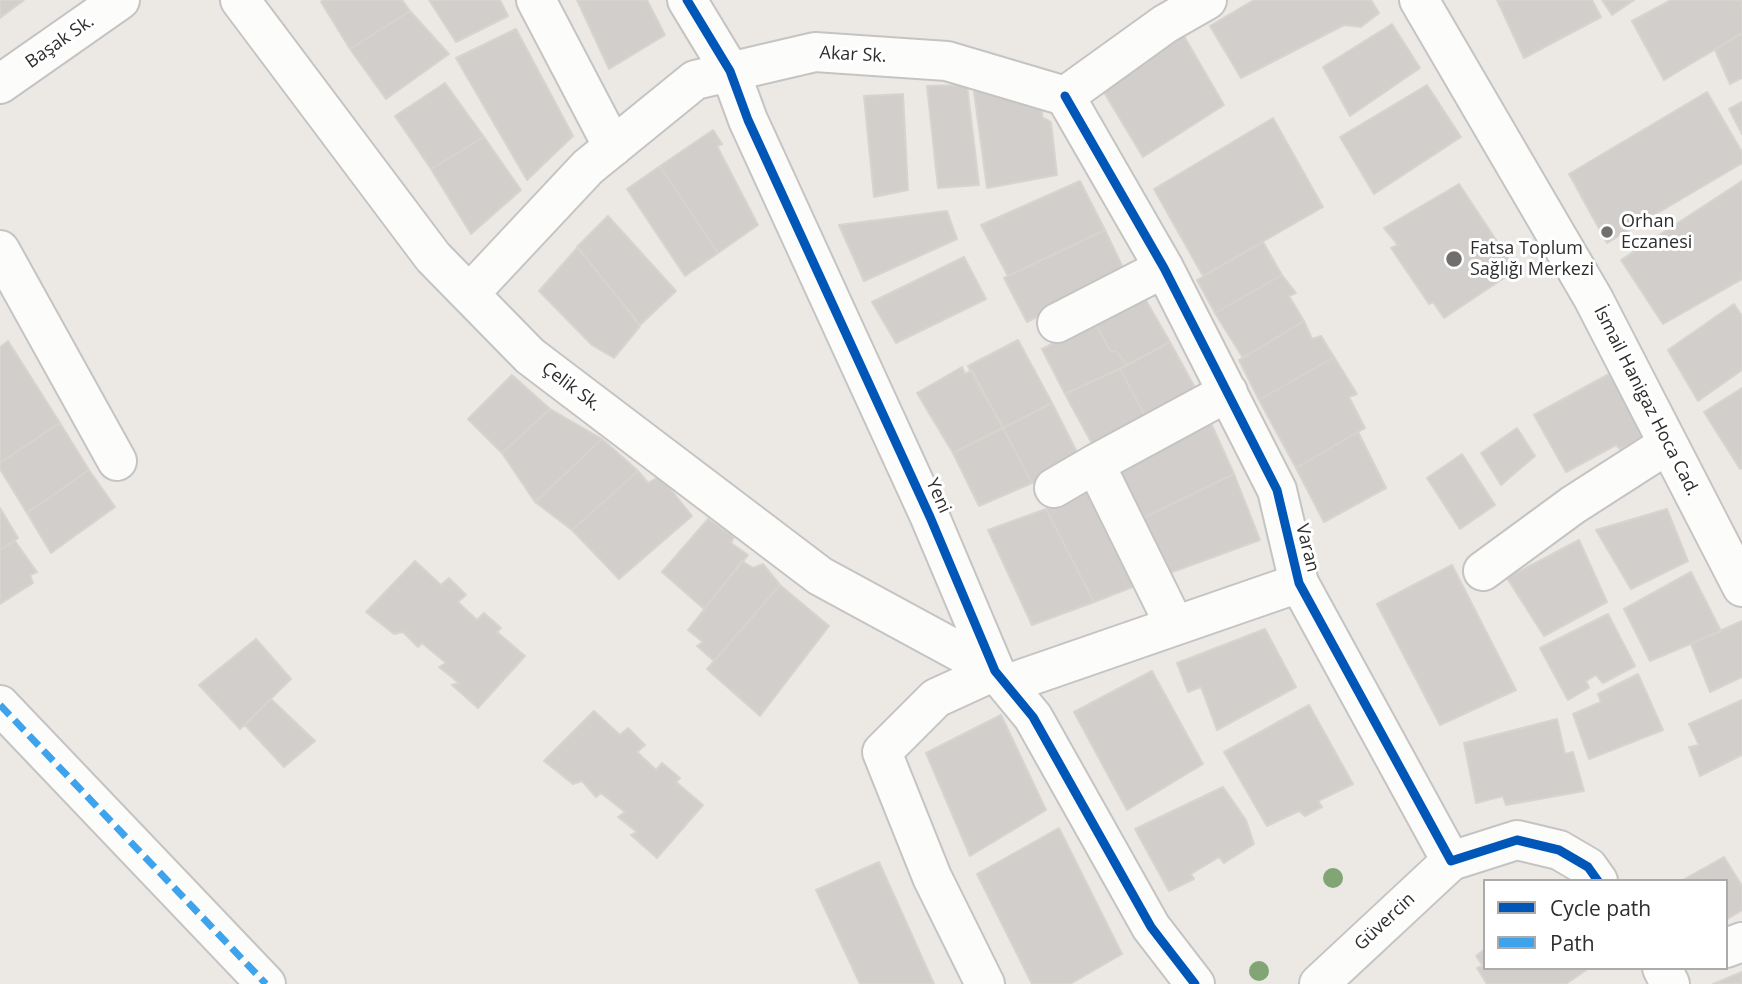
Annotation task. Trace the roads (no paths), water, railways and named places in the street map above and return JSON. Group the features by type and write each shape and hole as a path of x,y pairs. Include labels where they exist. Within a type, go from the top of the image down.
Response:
{"street":[{"name":"Başak Sk.","path":"0,84 120,0"},
{"name":"Çelik Sk.","path":"240,0 433,257 530,356 820,576 1001,678"},
{"path":"536,0 613,147"},
{"name":"Yeni","path":"687,0 730,71 748,120 1001,678 1032,717 1151,927 1195,984"},
{"path":"1065,96 1160,12 1208,0"},
{"name":"İsmail Hanigaz Hoca Cad.","path":"1433,5 1593,298 1742,587"},
{"name":"Akar Sk.","path":"470,294 588,167 695,80 815,52 828,52 947,61 1065,96"},
{"name":"Varan","path":"1065,96 1164,268 1277,490 1299,583 1451,861"},
{"path":"0,250 117,461"},
{"path":"1057,323 1164,268"},
{"path":"1054,488 1227,393"},
{"path":"1483,571 1573,505 1668,443"},
{"path":"1095,464 1175,626"},
{"path":"985,984 932,877 882,752 936,698 1175,626 1299,583"},
{"path":"0,705 266,984"},
{"path":"1451,861 1517,840 1559,849 1588,867 1597,879"},
{"name":"Güvercin","path":"1319,984 1451,861"}],"place":[{"name":"Orhan Eczanesi","path":"1607,232"},
{"name":"Fatsa Toplum Sağlığı Merkezi","path":"1454,259"}]}
